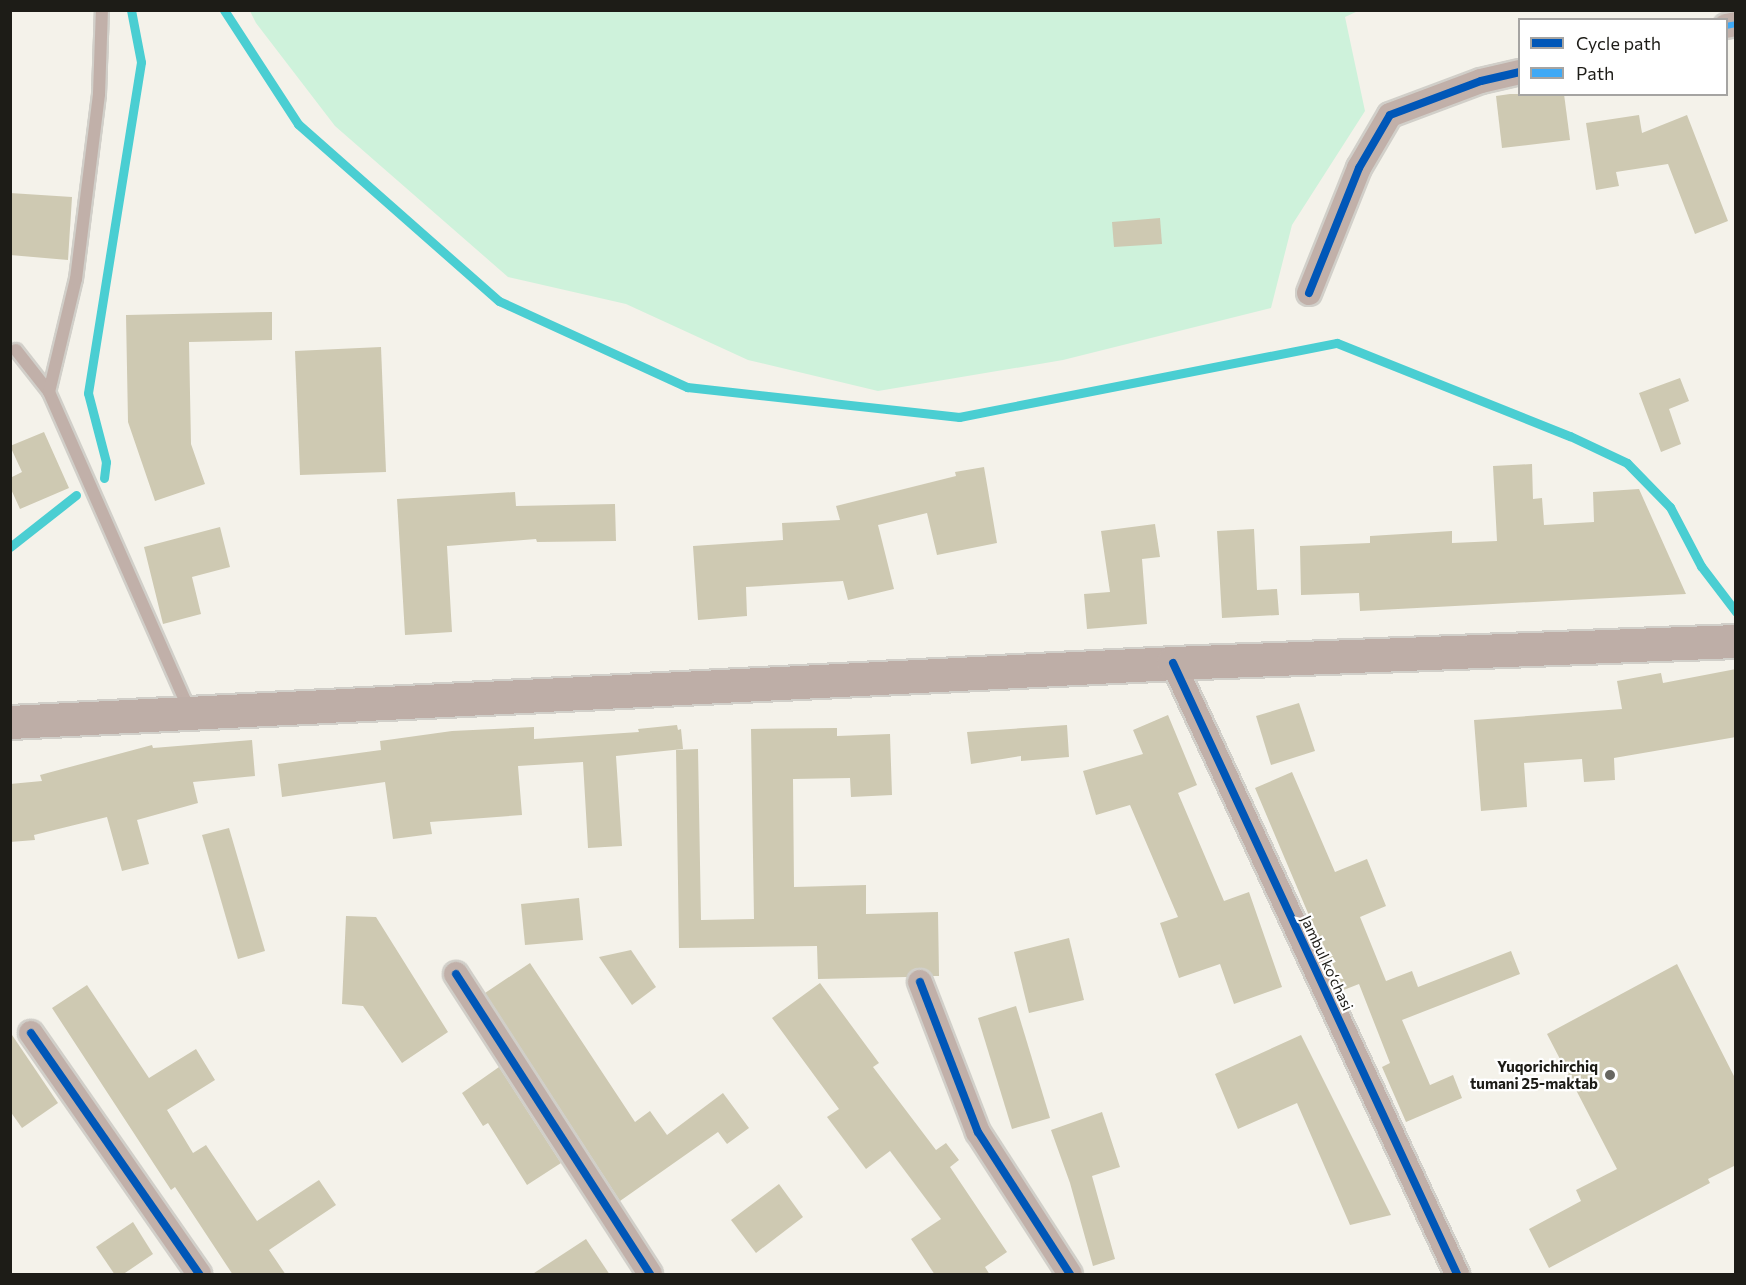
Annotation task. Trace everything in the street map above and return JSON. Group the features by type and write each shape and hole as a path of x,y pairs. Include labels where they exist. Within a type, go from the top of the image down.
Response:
{"main road":[{"path":"10,722 1173,663 1729,641"}],"street":[{"path":"1309,293 1359,168 1389,115 1481,81 1518,72"},
{"name":"Jambul ko‘chasi","path":"1173,663 1457,1275"},
{"path":"456,974 650,1275"},
{"path":"920,982 978,1132 1070,1275"},
{"path":"31,1033 199,1275"}],"lane":[{"path":"49,392 76,279 99,94 102,10"},
{"path":"16,350 49,392 185,700 194,713"}],"green space":[{"path":"250,11 1358,11 1345,17 1365,111 1292,225 1271,308 1063,360 878,391 748,360 626,304 508,277 335,126 256,23"}],"building":[{"path":"1518,94 1518,96 1564,96 1570,140 1502,148 1496,96"},
{"path":"1639,115 1642,133 1687,115 1728,221 1695,234 1668,164 1616,172 1619,186 1596,190 1586,123"},
{"path":"10,193 72,197 68,260 10,255"},
{"path":"1160,218 1162,244 1114,247 1112,222"},
{"path":"272,312 272,340 189,342 191,444 205,484 155,501 128,422 126,315"},
{"path":"381,347 386,472 300,475 295,351"},
{"path":"1680,378 1689,401 1669,409 1681,444 1661,452 1639,393"},
{"path":"44,432 69,488 20,509 10,487 10,478 22,472 10,446"},
{"path":"1532,464 1533,499 1542,498 1544,525 1594,522 1593,492 1639,489 1686,594 1360,611 1359,593 1301,595 1300,546 1370,543 1370,536 1452,531 1452,543 1497,541 1493,466"},
{"path":"984,467 997,543 937,555 927,513 878,525 894,589 848,600 843,581 746,587 747,616 698,620 693,546 783,540 782,523 840,520 836,506 956,476 955,472"},
{"path":"515,492 516,506 615,504 616,541 537,542 536,539 447,546 452,632 405,635 397,499"},
{"path":"1155,524 1160,557 1142,559 1147,624 1087,629 1084,594 1110,592 1101,531"},
{"path":"220,527 230,567 192,577 201,614 163,624 144,547"},
{"path":"1254,529 1257,590 1277,589 1279,615 1222,618 1217,531"},
{"path":"1736,669 1736,737 1614,758 1615,780 1584,782 1582,759 1524,763 1527,807 1481,811 1474,720 1622,709 1617,681 1661,673 1663,683"},
{"path":"1299,703 1315,751 1271,765 1256,716"},
{"path":"1168,715 1197,785 1178,793 1224,901 1249,892 1282,987 1234,1004 1220,964 1179,978 1160,923 1178,917 1130,805 1096,815 1083,771 1143,754 1133,730"},
{"path":"677,725 678,730 681,729 683,749 616,756 622,846 588,848 583,762 518,766 522,815 430,822 432,834 393,839 385,782 282,797 278,764 381,750 380,741 452,731 534,727 534,739 639,732 638,729"},
{"path":"1067,725 1069,757 1021,761 1021,756 971,764 967,732"},
{"path":"837,728 837,736 890,734 892,795 851,797 850,778 793,779 794,887 866,885 866,914 938,912 939,976 933,976 922,968 914,969 907,977 818,979 817,946 679,948 676,750 698,749 701,920 754,919 751,729"},
{"path":"252,740 255,776 193,782 198,803 137,820 149,864 122,871 107,817 34,835 35,840 10,842 10,784 42,781 40,775 152,745 153,748"},
{"path":"1292,772 1335,872 1367,859 1386,906 1360,917 1386,981 1412,971 1418,987 1511,951 1520,974 1402,1020 1430,1085 1453,1075 1462,1098 1406,1122 1382,1067 1390,1063 1359,984 1341,991 1255,788"},
{"path":"229,828 265,951 238,959 202,835"},
{"path":"579,898 583,940 525,945 521,904"},
{"path":"346,916 376,917 448,1032 402,1063 363,1006 342,1004"},
{"path":"1069,938 1084,1000 1029,1013 1014,952"},
{"path":"631,950 656,987 632,1005 599,957"},
{"path":"530,963 635,1122 650,1111 667,1135 723,1093 749,1128 727,1144 718,1132 620,1201 485,993"},
{"path":"1677,964 1736,1080 1736,1165 1708,1179 1710,1183 1549,1268 1529,1229 1581,1201 1576,1190 1617,1169 1547,1034"},
{"path":"820,983 879,1063 873,1067 936,1150 946,1143 959,1160 950,1167 1007,1252 985,1267 990,1275 935,1275 911,1239 941,1219 890,1151 866,1169 827,1117 839,1109 772,1018"},
{"path":"87,985 149,1078 196,1049 215,1080 167,1110 193,1153 206,1145 257,1221 319,1180 336,1205 269,1250 286,1275 233,1275 175,1187 171,1190 52,1008"},
{"path":"1016,1006 1050,1118 1012,1129 978,1018"},
{"path":"10,1032 58,1103 22,1128 10,1111"},
{"path":"1301,1035 1391,1215 1350,1225 1297,1103 1238,1129 1215,1074"},
{"path":"499,1067 561,1163 527,1185 488,1123 483,1126 462,1093"},
{"path":"1102,1112 1120,1167 1092,1176 1115,1259 1093,1266 1070,1183 1051,1130"},
{"path":"779,1184 803,1217 756,1253 731,1220"},
{"path":"133,1222 153,1254 122,1275 115,1275 96,1247"},
{"path":"586,1239 610,1275 531,1275"}],"waterway":[{"path":"104,478 106,462 88,393 141,62 131,10"},
{"path":"224,10 298,124 499,301 687,387 959,417 1337,343 1570,436 1627,463 1670,507 1701,566 1736,612"},
{"path":"10,547 76,495"}],"marked path":[{"path":"1728,26 1736,24"}],"cycle path":[{"path":"1309,293 1359,168 1390,115 1481,81 1518,72"},
{"path":"1173,663 1457,1274"},
{"path":"456,974 650,1274"},
{"path":"920,982 978,1132 1070,1274"},
{"path":"31,1033 199,1274"}],"place":[{"name":"Yuqorichirchiq tumani 25-maktab","path":"1610,1075"}]}
